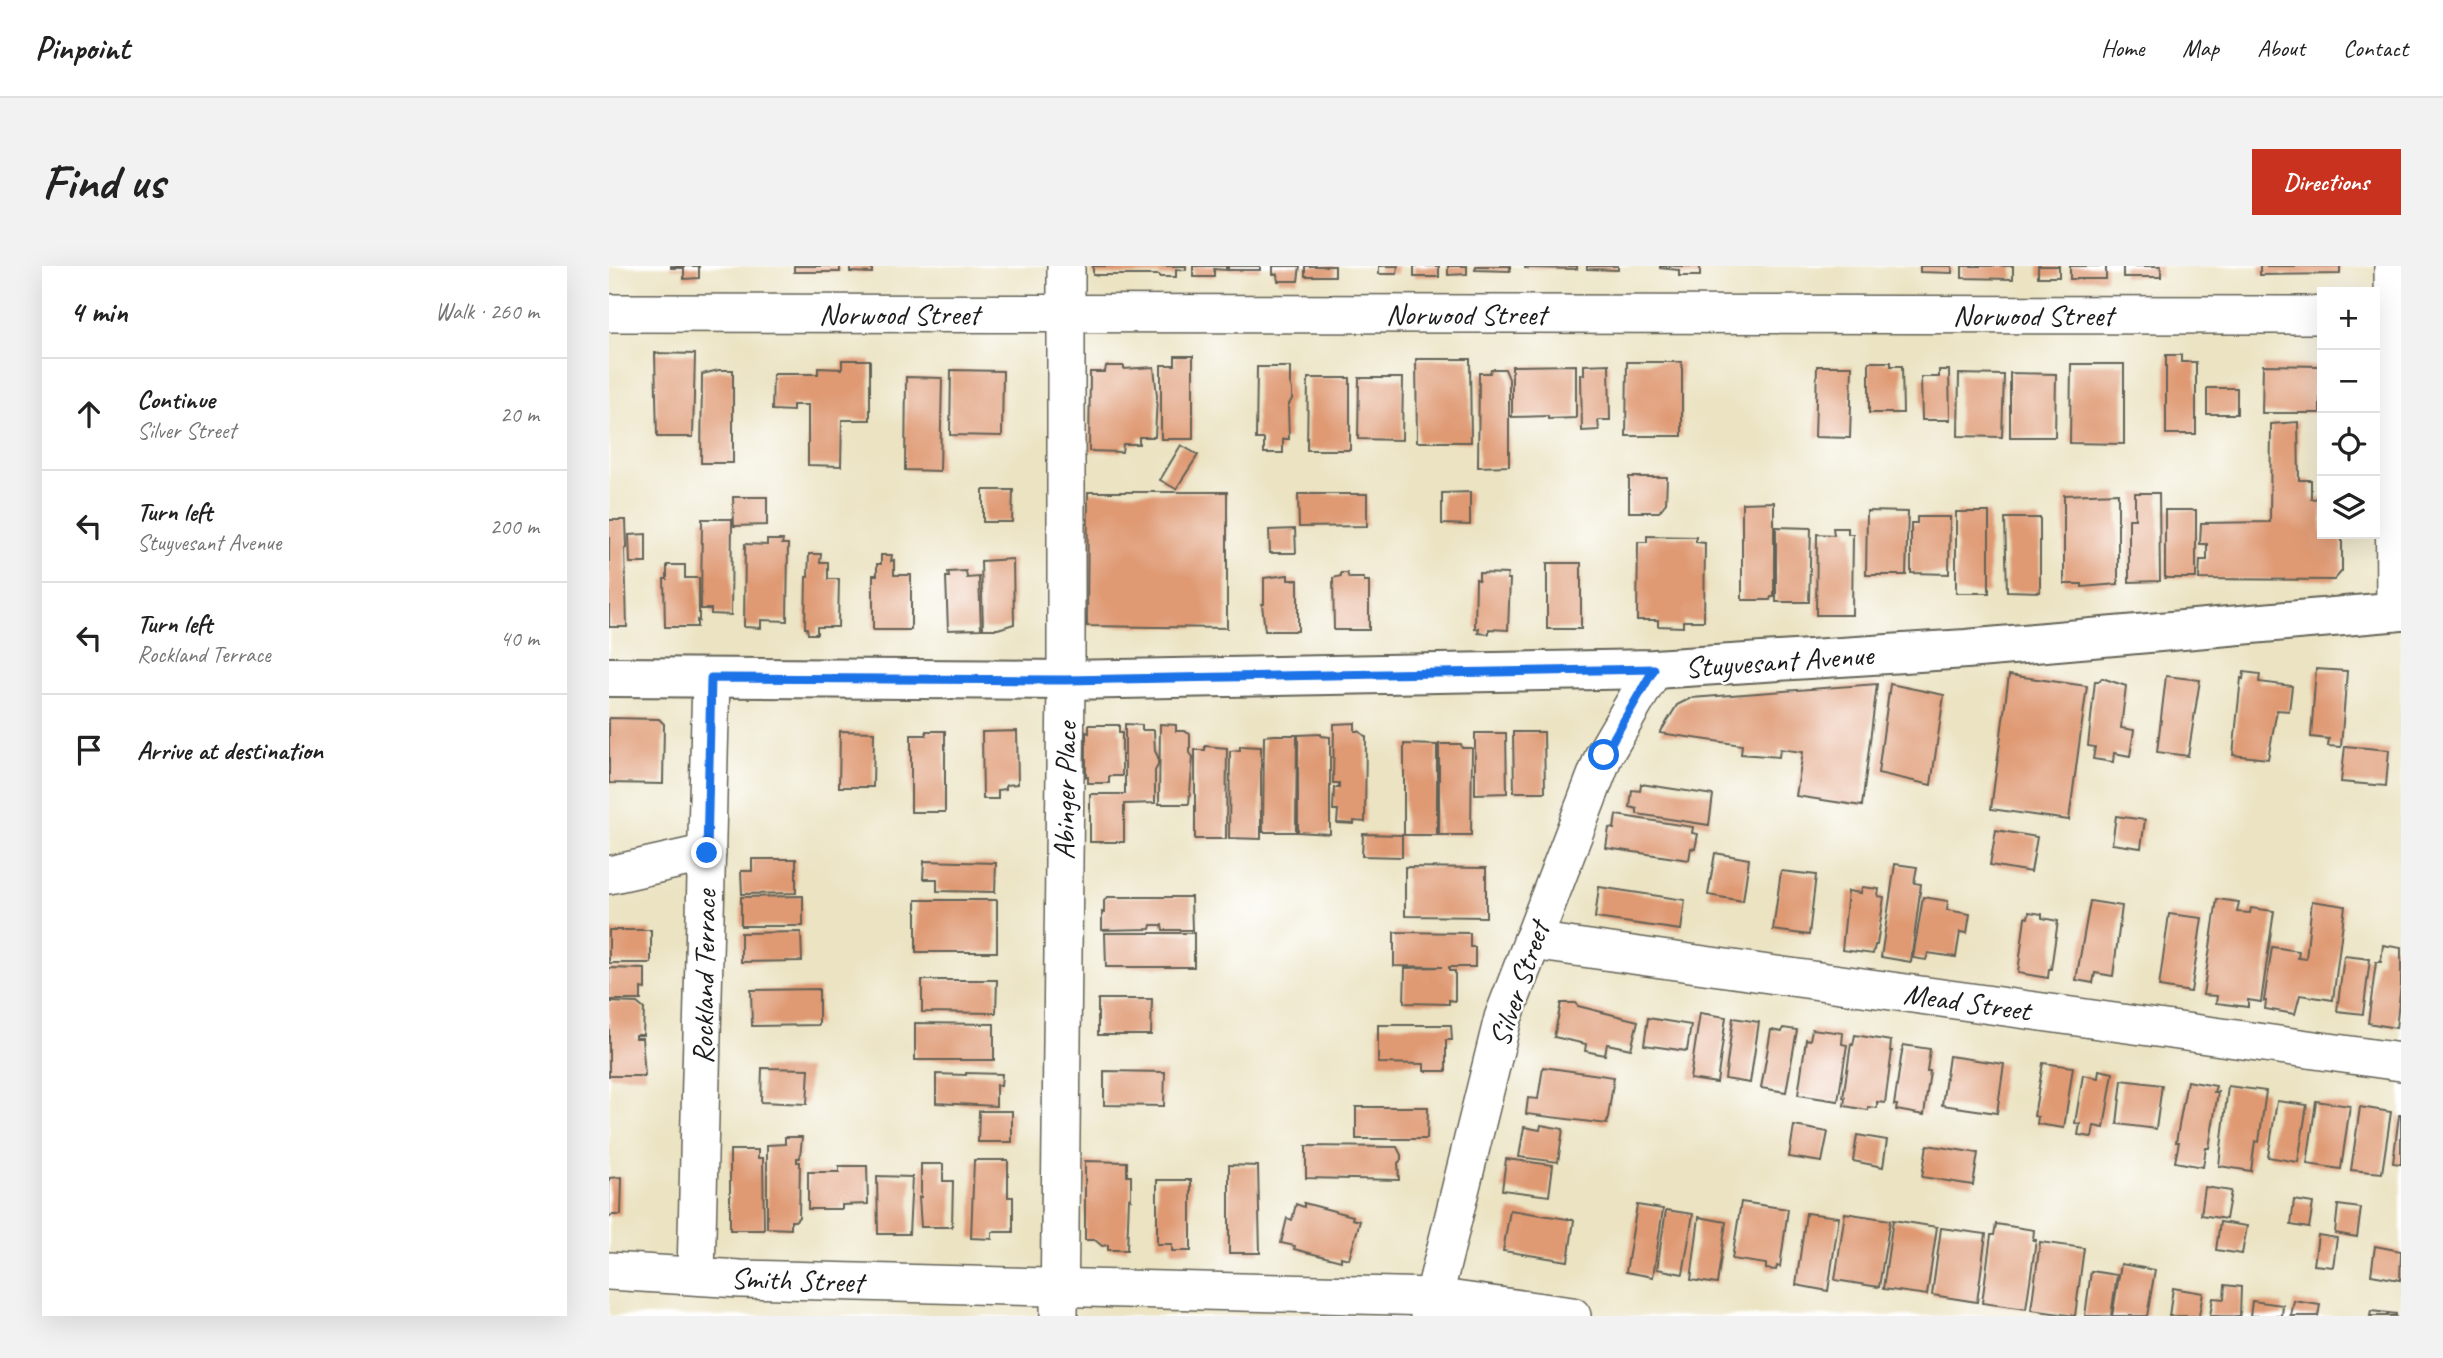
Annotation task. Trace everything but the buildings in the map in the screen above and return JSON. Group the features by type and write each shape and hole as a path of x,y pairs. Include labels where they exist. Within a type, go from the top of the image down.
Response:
{"main road":[{"name":"Stuyvesant Avenue","path":"609,677 1066,680 1654,669 1966,649 2398,611"}],"street":[{"name":"Abinger Place","path":"1059,1302 1066,680 1066,266"},
{"path":"2393,266 2390,315 2398,611"},
{"name":"Norwood Street","path":"609,313 2317,315"},
{"name":"Silver Street","path":"1431,1307 1503,1018 1604,755 1654,669"},
{"name":"Rockland Terrace","path":"696,1275 711,678"},
{"path":"609,875 707,853"},
{"name":"Mead Street","path":"1532,941 2401,1062"},
{"name":"Smith Street","path":"609,1271 1059,1302 1431,1307 1572,1316"}],"route":[{"path":"707,853 711,678 1066,680 1654,669 1604,755"}]}
